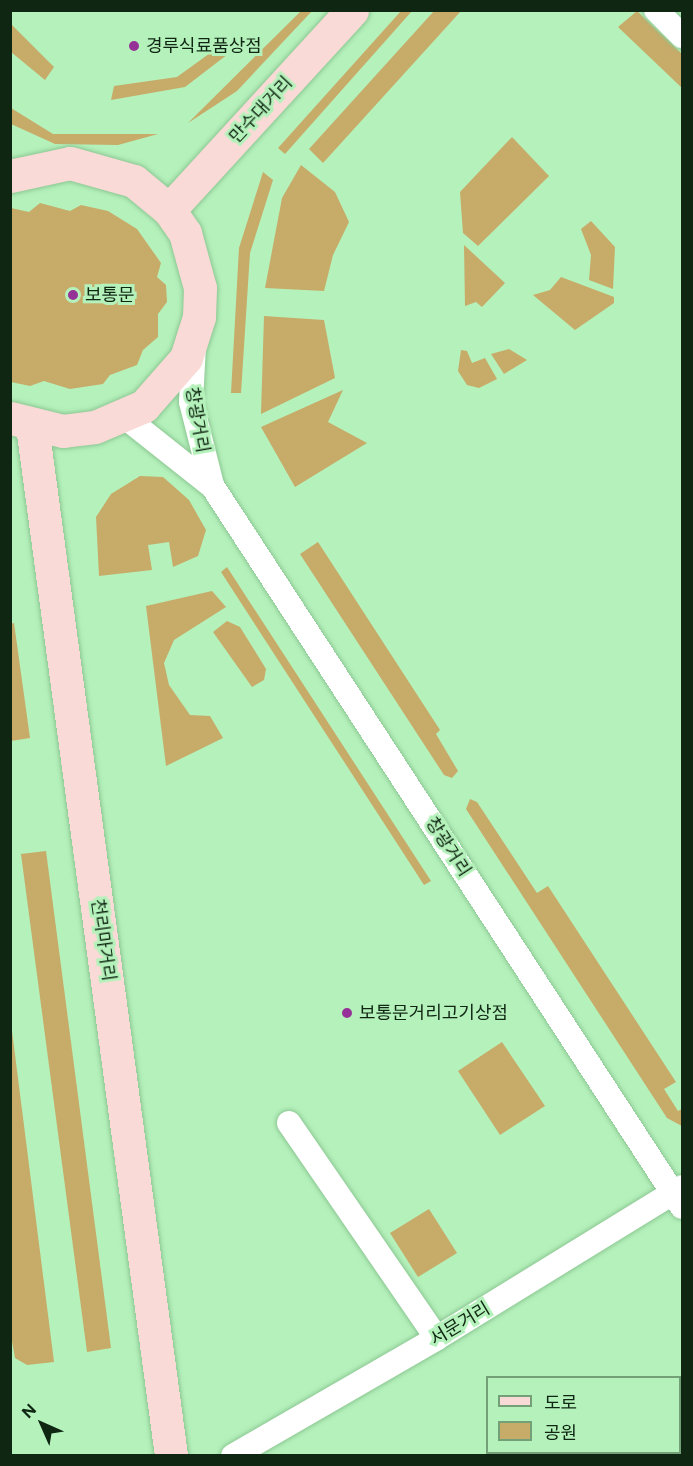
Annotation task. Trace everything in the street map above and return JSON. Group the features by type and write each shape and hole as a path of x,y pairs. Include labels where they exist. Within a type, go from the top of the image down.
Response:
{"main road":[{"name":"만수대거리","path":"169,210 352,10"},
{"path":"10,156 114,171 169,210 196,260 199,317 174,376 125,417 63,430 21,422"},
{"path":"10,176 70,163"},
{"name":"천리마거리","path":"21,422 171,1455"}],"street":[{"path":"657,10 682,36"},
{"name":"창광거리","path":"199,317 190,372 191,402 213,487"},
{"name":"창광거리","path":"125,417 213,487 679,1195"},
{"path":"289,1123 437,1338"},
{"name":"서문거리","path":"233,1455 679,1195"}],"green space":[{"path":"301,11 312,11 237,91 188,123"},
{"path":"401,11 412,11 285,154 278,148"},
{"path":"434,11 461,11 323,163 309,149"},
{"path":"637,11 682,54 682,88 618,27"},
{"path":"11,24 54,67 45,80 11,52"},
{"path":"224,43 232,51 185,87 111,100 114,86 177,77"},
{"path":"11,108 53,134 158,134 118,145 55,144 11,124"},
{"path":"512,137 549,176 478,246 463,233 460,192"},
{"path":"301,165 335,192 349,222 333,255 324,291 265,288 282,198"},
{"path":"263,172 273,180 250,253 241,393 231,393 239,248"},
{"path":"40,203 70,211 81,205 108,211 137,229 161,263 157,277 166,285 167,302 158,314 158,337 143,350 137,365 110,375 103,384 70,389 44,381 30,386 11,382 11,208 29,212"},
{"path":"591,221 615,247 613,289 589,280 591,255 581,229"},
{"path":"464,245 505,283 482,307 476,302 465,306"},
{"path":"561,277 614,297 614,303 575,330 533,295 550,290"},
{"path":"264,316 324,320 335,378 261,414"},
{"path":"509,349 527,360 504,374 491,354"},
{"path":"461,350 467,351 472,363 485,358 497,379 479,388 467,385 458,371"},
{"path":"343,390 328,422 367,443 295,487 261,427"},
{"path":"140,476 163,477 189,500 206,530 198,556 173,567 169,542 148,545 152,570 99,576 96,517 111,494"},
{"path":"318,542 440,730 436,734 458,771 452,778 444,775 300,554"},
{"path":"227,567 431,881 424,885 221,572"},
{"path":"212,591 226,607 174,640 164,663 169,685 190,715 210,716 223,738 166,766 146,606"},
{"path":"227,621 240,627 266,669 264,680 252,687 213,632"},
{"path":"14,623 30,738 11,741 10,624"},
{"path":"470,799 477,802 537,893 548,886 676,1082 664,1089 678,1111 682,1109 682,1126 667,1118 466,809"},
{"path":"46,851 111,1348 87,1352 21,854"},
{"path":"11,1023 54,1362 27,1365 15,1358 10,1330"},
{"path":"502,1042 545,1106 500,1135 458,1071"},
{"path":"429,1209 457,1253 418,1277 390,1233"}],"place":[{"name":"경루식료품상점","path":"134,46"},
{"name":"보통문","path":"73,295"},
{"name":"보통문거리고기상점","path":"347,1013"}]}
